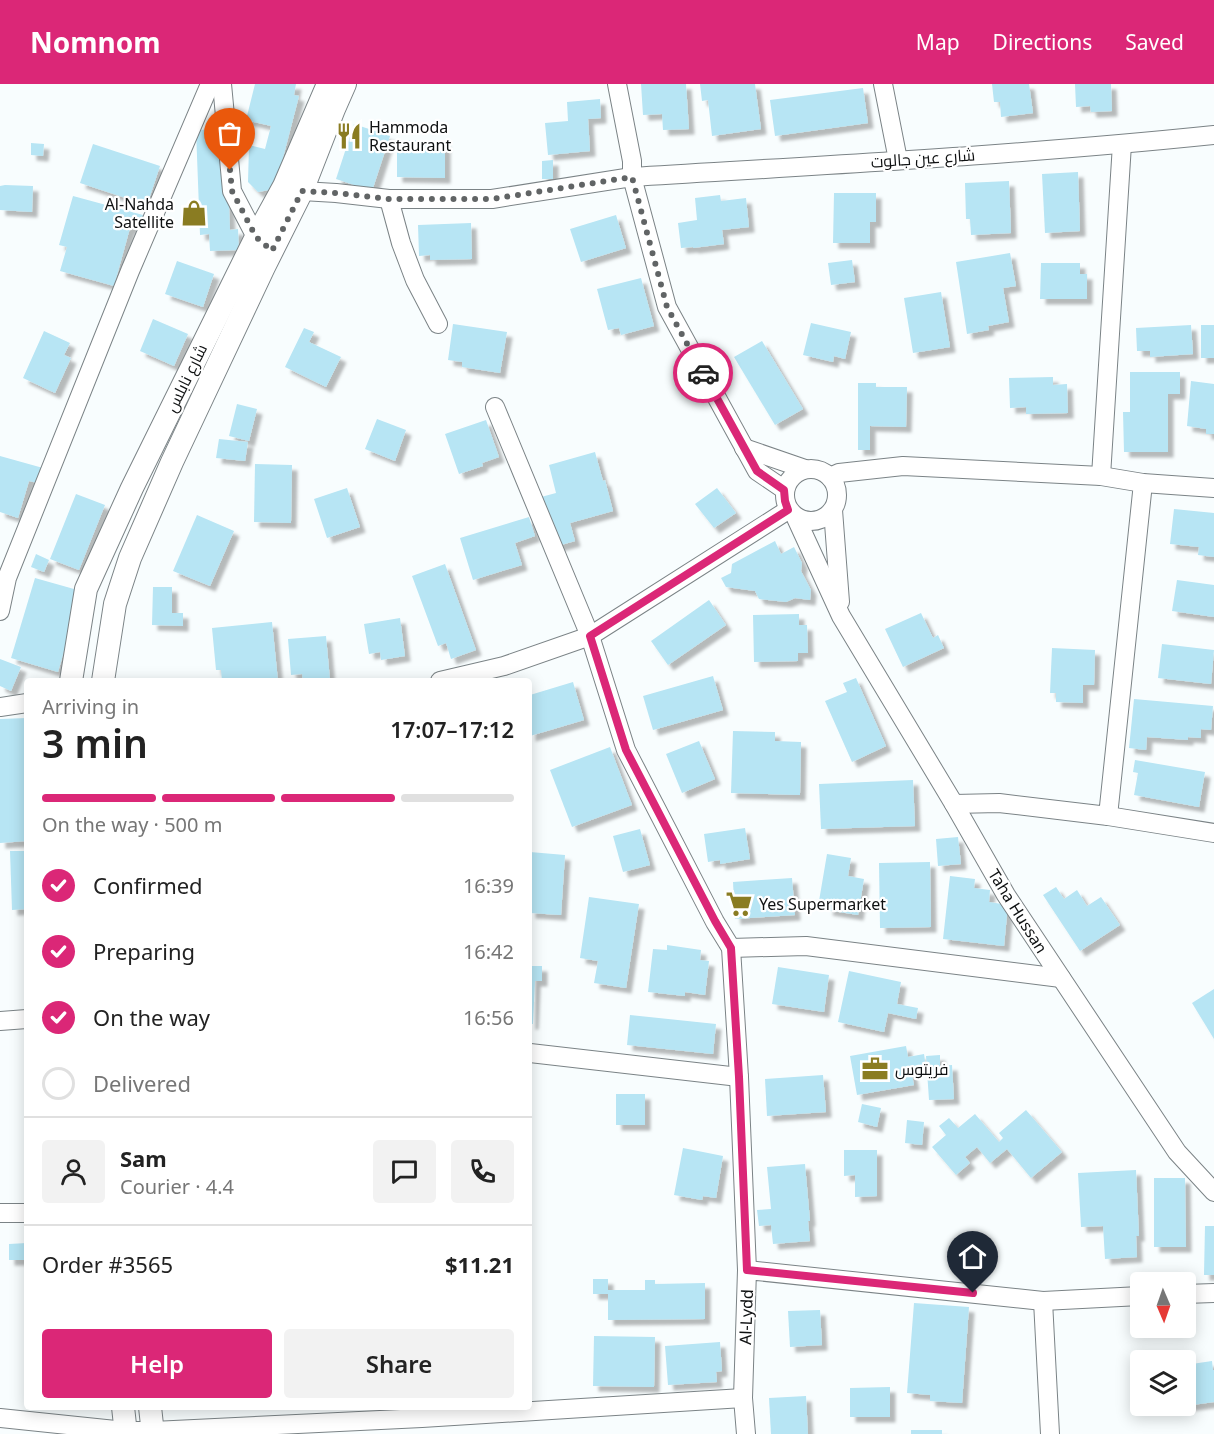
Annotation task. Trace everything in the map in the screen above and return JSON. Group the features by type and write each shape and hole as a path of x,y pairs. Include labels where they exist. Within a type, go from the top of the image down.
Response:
{"main road":[{"name":"شارع نابلس","path":"293,188 328,84"},
{"name":"شارع نابلس","path":"71,678 86,589 132,488 264,244 345,84"},
{"name":"شارع نابلس","path":"103,678 115,604 130,558 264,244"},
{"path":"123,1410 125,1432"},
{"path":"150,1410 153,1432"}],"street":[{"path":"0,611 3,572 210,84"},
{"path":"222,84 232,191 264,244"},
{"path":"617,84 632,161 632,177 667,307 757,471 784,490"},
{"path":"883,84 898,160"},
{"name":"شارع عين جالوت","path":"293,188 389,199 492,199 632,177 1122,144 1214,135"},
{"path":"1101,476 1122,144"},
{"path":"389,199 401,243 438,324"},
{"path":"495,407 590,636 626,750 731,948 747,1270"},
{"path":"744,448 805,469 815,469 830,477 837,489 837,500 833,510 826,517 816,521 806,521 792,514 785,501 784,490 788,481 796,473 805,469"},
{"path":"830,477 839,473 903,466 1101,476 1143,483 1214,488"},
{"path":"1108,816 1143,483"},
{"path":"833,510 841,616"},
{"path":"453,678 504,666 590,636 792,514"},
{"name":"Taha Hussan","path":"792,514 841,616 1006,895 1177,1152 1214,1192"},
{"path":"0,707 24,703"},
{"path":"954,804 999,803 1108,816 1214,833"},
{"path":"731,948 806,946 1061,978"},
{"path":"0,1021 24,1019"},
{"path":"532,1053 739,1077"},
{"path":"0,1213 24,1213"},
{"name":"Al-Lydd","path":"746,1434 743,1398 747,1270 1043,1301 1130,1297"},
{"path":"1196,1294 1214,1293"},
{"path":"1043,1301 1050,1434"},
{"path":"0,1418 125,1432 153,1432 422,1420 743,1398"}],"building":[{"path":"255,84 296,84 294,95 299,96 277,181 269,190 258,192 248,182 249,145 265,149 271,126 246,120"},
{"path":"641,84 686,84 689,129 663,130 662,114 643,115"},
{"path":"700,84 755,84 761,129 712,136 708,100 702,101"},
{"path":"992,84 1029,84 1033,113 1001,117 1000,102 994,102"},
{"path":"1075,84 1111,84 1112,111 1091,112 1090,106 1076,107"},
{"path":"863,88 868,123 775,136 770,100"},
{"path":"600,99 601,118 588,119 590,151 548,155 545,123 568,121 567,102"},
{"path":"354,124 390,136 372,191 336,179"},
{"path":"226,129 230,230 238,229 239,250 210,251 209,234 200,235 196,130"},
{"path":"397,140 445,141 445,178 397,177"},
{"path":"31,143 44,144 43,156 31,155"},
{"path":"93,144 160,166 147,205 80,183"},
{"path":"553,160 553,179 542,179 542,161"},
{"path":"1078,172 1080,231 1045,233 1042,174"},
{"path":"1009,181 1011,233 971,235 970,219 966,219 965,183"},
{"path":"0,186 33,186 32,212 0,210"},
{"path":"834,193 876,193 876,222 870,222 870,243 833,243"},
{"path":"720,195 721,201 746,198 749,227 722,230 724,244 681,248 678,223 697,220 695,198"},
{"path":"73,196 143,215 139,231 130,228 114,286 60,271 67,247 59,245"},
{"path":"616,215 626,248 581,262 570,229"},
{"path":"471,223 472,259 430,260 430,255 419,256 418,225"},
{"path":"1010,253 1016,286 1003,288 1009,322 988,326 989,330 967,334 956,262"},
{"path":"852,260 855,282 831,285 828,263"},
{"path":"177,261 214,274 203,307 165,294"},
{"path":"1041,263 1080,263 1080,274 1087,274 1087,299 1040,299"},
{"path":"641,278 654,326 621,335 619,328 608,330 597,289"},
{"path":"941,292 950,347 913,353 904,298"},
{"path":"153,319 188,334 174,366 140,351"},
{"path":"811,323 851,332 845,359 834,356 833,362 803,355"},
{"path":"453,324 507,332 500,373 462,367 462,362 448,360"},
{"path":"1191,325 1193,354 1150,357 1150,351 1137,351 1136,328"},
{"path":"1201,325 1214,325 1214,358 1201,358"},
{"path":"304,328 314,332 309,342 341,357 326,387 285,367"},
{"path":"44,331 70,343 64,355 71,358 55,393 23,378"},
{"path":"762,341 803,409 775,425 734,357"},
{"path":"1130,372 1180,372 1180,394 1168,394 1168,452 1124,452 1123,412 1130,412"},
{"path":"1053,377 1053,385 1067,384 1068,413 1026,414 1026,407 1010,408 1009,378"},
{"path":"1191,381 1214,384 1214,434 1206,434 1206,429 1187,426"},
{"path":"858,383 876,383 876,387 907,387 906,427 870,426 870,450 858,450"},
{"path":"237,404 257,409 249,441 229,436"},
{"path":"377,419 406,430 395,461 365,449"},
{"path":"486,420 499,457 482,463 483,466 459,474 445,434"},
{"path":"219,439 248,442 245,461 216,458"},
{"path":"595,452 613,511 570,523 575,541 554,547 541,497 556,493 549,465"},
{"path":"0,456 43,468 38,483 29,481 18,518 0,512"},
{"path":"255,464 292,465 291,523 254,522"},
{"path":"347,488 360,527 327,538 314,499"},
{"path":"717,488 736,513 714,528 695,504"},
{"path":"76,494 105,505 79,570 50,559"},
{"path":"1174,509 1214,513 1214,557 1198,555 1199,547 1170,544"},
{"path":"197,515 234,531 210,586 173,571"},
{"path":"529,517 535,536 515,543 522,565 473,580 460,538"},
{"path":"775,541 781,554 794,547 802,563 801,571 811,590 810,600 795,598 786,602 759,599 755,591 726,587 721,578 731,573 732,564"},
{"path":"36,554 49,560 44,572 31,567"},
{"path":"445,564 476,650 451,659 446,643 438,646 412,576"},
{"path":"35,578 81,591 58,672 11,658"},
{"path":"1177,580 1214,585 1214,617 1172,611"},
{"path":"153,587 172,587 172,613 183,613 183,626 152,625"},
{"path":"709,600 726,625 668,665 651,641"},
{"path":"921,613 933,638 938,635 944,648 903,667 885,629"},
{"path":"799,614 799,625 807,625 808,653 798,653 798,661 754,662 753,615"},
{"path":"400,618 405,656 381,660 380,652 369,654 364,624"},
{"path":"272,622 278,678 222,678 221,670 216,670 212,628"},
{"path":"326,636 330,678 303,678 302,674 291,675 288,639"},
{"path":"1162,644 1214,650 1211,684 1158,678"},
{"path":"1052,648 1095,650 1094,685 1083,685 1083,703 1056,702 1056,693 1050,693"},
{"path":"0,659 21,667 11,691 0,686"},
{"path":"713,676 723,710 653,730 643,696"},
{"path":"856,678 886,746 852,762 825,701 847,692 843,683"},
{"path":"573,682 584,720 532,735 532,694"},
{"path":"1134,699 1213,706 1211,730 1201,729 1201,738 1188,737 1188,740 1147,737 1146,750 1129,748"},
{"path":"24,718 24,841 0,843 0,719"},
{"path":"733,731 775,732 775,741 801,742 800,795 731,793"},
{"path":"699,741 715,779 682,793 666,754"},
{"path":"610,747 632,805 572,827 550,770"},
{"path":"1135,760 1205,772 1199,807 1134,795 1138,773 1133,772"},
{"path":"913,780 915,826 821,829 819,784"},
{"path":"745,828 750,859 720,864 720,860 708,862 704,834"},
{"path":"640,829 650,865 623,872 613,836"},
{"path":"958,837 961,864 938,866 936,839"},
{"path":"10,851 24,851 24,909 12,910"},
{"path":"532,852 565,855 561,915 532,913"},
{"path":"827,854 851,858 848,876 864,879 858,915 827,910 829,903 819,901"},
{"path":"930,862 931,927 880,928 879,863"},
{"path":"950,876 975,879 974,888 990,890 989,902 1008,905 1004,946 943,939"},
{"path":"792,878 795,915 735,919 733,882"},
{"path":"1056,887 1064,899 1077,890 1087,906 1101,897 1120,925 1080,951 1043,895"},
{"path":"589,897 639,904 626,988 594,983 598,961 580,958"},
{"path":"667,945 701,950 700,960 709,961 705,995 685,992 685,996 648,992 653,949 667,950"},
{"path":"532,966 542,966 542,981 535,981 533,1024"},
{"path":"778,967 829,975 824,1012 772,1004"},
{"path":"849,971 901,982 897,1004 918,1008 916,1019 888,1013 884,1032 838,1022"},
{"path":"1214,989 1214,1039 1192,1003"},
{"path":"630,1015 716,1024 713,1054 627,1045"},
{"path":"906,1046 908,1057 924,1054 926,1067 911,1070 914,1085 857,1095 850,1056"},
{"path":"940,1055 940,1066 952,1065 954,1099 929,1100 926,1056"},
{"path":"823,1075 826,1112 767,1116 765,1079"},
{"path":"616,1094 645,1094 645,1125 616,1125"},
{"path":"862,1104 881,1108 877,1127 858,1122"},
{"path":"1026,1110 1062,1152 1031,1178 1007,1149 990,1163 977,1147 965,1157 970,1163 956,1175 932,1147 946,1135 939,1126 949,1118 958,1128 975,1114 999,1142 1003,1138 999,1133"},
{"path":"907,1120 924,1122 922,1145 905,1143"},
{"path":"683,1148 723,1156 716,1198 703,1196 702,1200 674,1195"},
{"path":"844,1150 877,1150 877,1196 855,1197 855,1175 844,1176"},
{"path":"805,1164 810,1241 773,1244 771,1225 759,1226 757,1210 771,1209 767,1167"},
{"path":"1136,1170 1139,1236 1136,1236 1137,1257 1105,1259 1103,1226 1081,1227 1078,1173"},
{"path":"1154,1178 1185,1178 1186,1247 1154,1247"},
{"path":"1205,1226 1214,1226 1214,1275 1204,1275"},
{"path":"24,1243 24,1260 9,1260 9,1244"},
{"path":"593,1279 608,1279 608,1290 645,1290 645,1280 655,1280 655,1284 705,1283 705,1319 608,1320 608,1294 593,1294"},
{"path":"914,1303 969,1307 962,1403 930,1401 930,1395 907,1393"},
{"path":"820,1310 822,1345 790,1347 788,1311"},
{"path":"594,1336 655,1337 654,1387 593,1386"},
{"path":"720,1342 722,1371 716,1372 717,1382 668,1385 665,1346"},
{"path":"1212,1361 1214,1402 1196,1404 1196,1363"},
{"path":"890,1387 890,1417 850,1417 850,1388"},
{"path":"806,1396 808,1434 771,1434 769,1398"},
{"path":"911,1430 942,1430 942,1434 911,1434"}],"way so far":[{"path":"230,170 232,191 256,237 272,251 302,191 389,199 492,199 632,177 667,307 703,373"}],"place":[{"name":"Hammoda Restaurant","path":"349,136"},
{"name":"Al-Nahda Satellite","path":"194,213"},
{"name":"Yes Supermarket","path":"739,904"},
{"name":"فريتوس","path":"875,1069"}],"route":[{"path":"703,373 757,471 784,490 788,510 590,636 626,750 731,948 747,1270 973,1293"}]}
